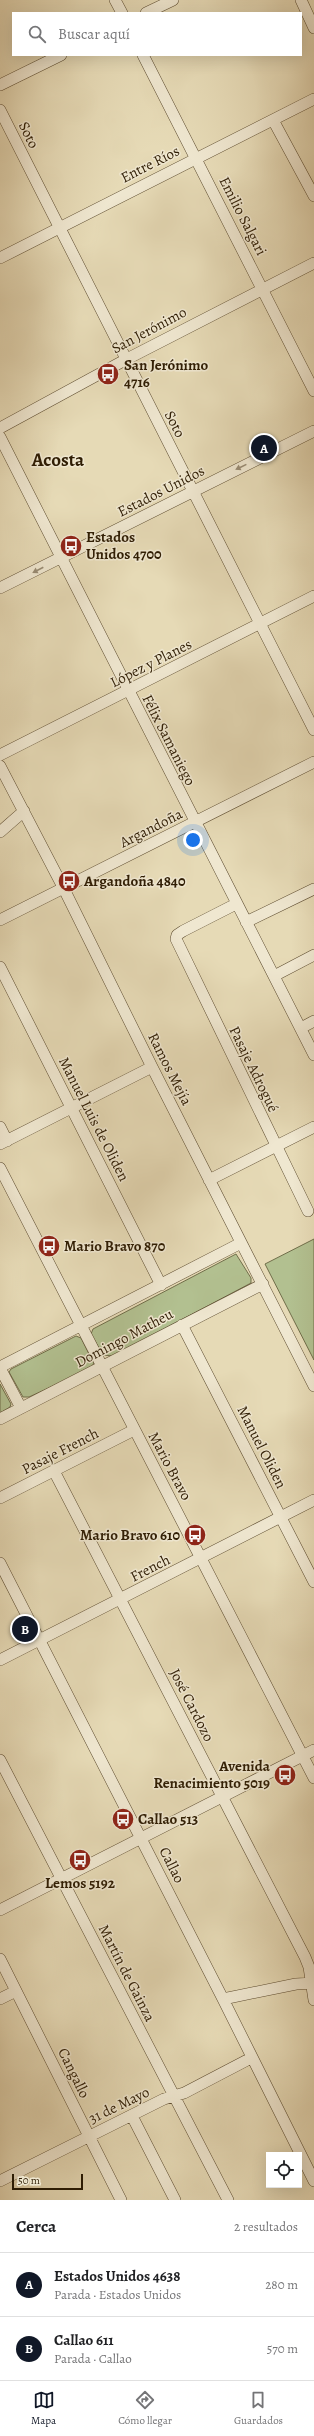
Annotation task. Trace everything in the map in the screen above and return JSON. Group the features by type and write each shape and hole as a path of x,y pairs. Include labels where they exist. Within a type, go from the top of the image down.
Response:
{"street":[{"path":"115,0 121,12"},
{"path":"148,12 173,0"},
{"path":"301,0 314,28"},
{"path":"0,86 59,56"},
{"name":"Emilio Salgari","path":"144,56 263,288 314,391"},
{"name":"Entre Ríos","path":"0,258 196,157 314,99"},
{"name":"Soto","path":"0,110 58,229 314,730"},
{"path":"273,120 314,196"},
{"name":"San Jerónimo","path":"0,428 125,360 314,263"},
{"name":"Estados Unidos","path":"0,588 314,431"},
{"name":"Félix Samaniego","path":"0,437 194,823 314,1055"},
{"name":"López y Planes","path":"0,755 314,596"},
{"name":"Argandoña","path":"0,920 314,762"},
{"name":"Ramos Mejía","path":"0,766 64,889 152,1067 314,1386"},
{"path":"0,832 24,811"},
{"path":"246,922 314,889"},
{"name":"Pasaje Adrogué","path":"236,904 183,931 177,935 176,940 275,1146 308,1211"},
{"path":"274,976 314,955"},
{"name":"Manuel Luis de Oliden","path":"0,967 160,1284"},
{"path":"301,1028 314,1021"},
{"path":"0,1127 4,1142 152,1067"},
{"path":"209,1180 314,1127"},
{"name":"Mario Bravo","path":"0,1168 314,1778"},
{"name":"Domingo Matheu","path":"0,1368 241,1243"},
{"name":"Domingo Matheu","path":"0,1419 263,1284"},
{"name":"Manuel Oliden","path":"182,1325 314,1582"},
{"path":"0,1368 21,1408"},
{"name":"Pasaje French","path":"0,1498 134,1430"},
{"name":"José Cardozo","path":"54,1471 122,1599 305,1957 313,1983 314,2000"},
{"name":"French","path":"0,1660 314,1500"},
{"name":"Callao","path":"0,1564 223,1999 251,2058 314,2181"},
{"path":"0,1910 314,1750"},
{"name":"Martín de Gainza","path":"0,1760 228,2200"},
{"name":"Cangallo","path":"0,1959 88,2137 121,2200"},
{"path":"223,1999 296,1984 313,1983"},
{"path":"0,1999 16,1991"},
{"name":"31 de Mayo","path":"0,2181 251,2058"},
{"path":"132,2116 175,2200"}],"green space":[{"path":"314,1239 314,1360 265,1264"},
{"path":"236,1254 251,1278 251,1283 113,1356 103,1355 91,1334 93,1329"},
{"path":"76,1336 81,1338 94,1363 90,1369 29,1397 23,1397 9,1372 11,1369"},
{"path":"0,1384 11,1404 10,1407 0,1413"}],"place":[{"name":"San Jerónimo 4716","path":"108,374"},
{"name":"Estados Unidos 4638","path":"264,448"},
{"name":"Estados Unidos 4700","path":"71,546"},
{"name":"Argandoña 4840","path":"69,881"},
{"name":"Mario Bravo 870","path":"49,1246"},
{"name":"Mario Bravo 610","path":"195,1535"},
{"name":"Callao 611","path":"25,1629"},
{"name":"Avenida Renacimiento 5019","path":"285,1775"},
{"name":"Callao 513","path":"123,1819"},
{"name":"Lemos 5192","path":"80,1860"}],"district":[{"name":"Acosta","path":"58,459"}]}
